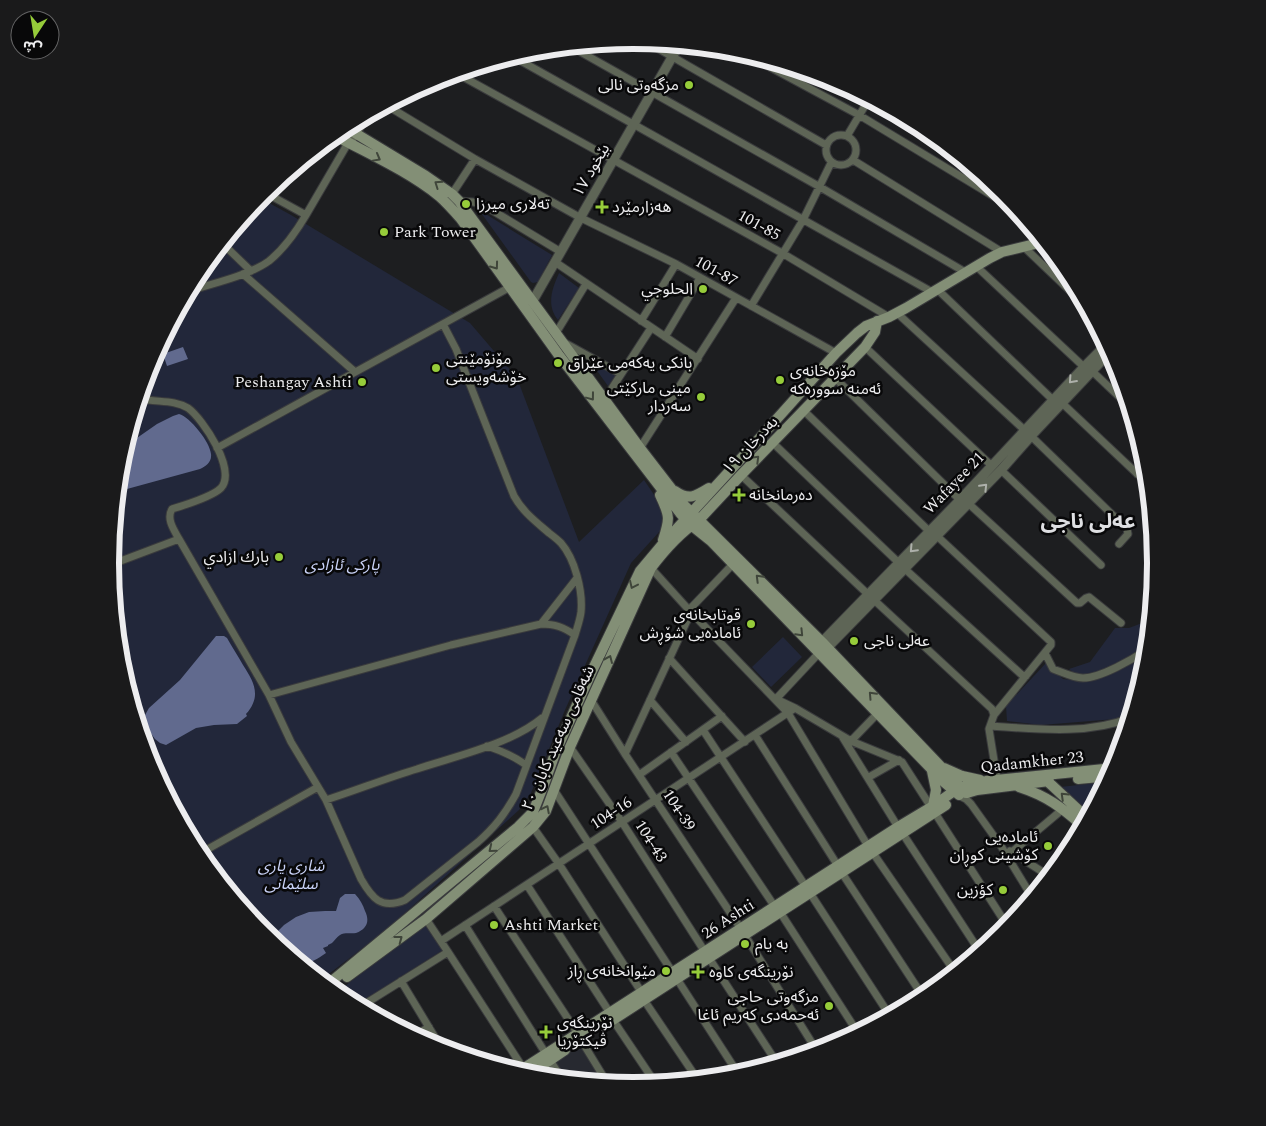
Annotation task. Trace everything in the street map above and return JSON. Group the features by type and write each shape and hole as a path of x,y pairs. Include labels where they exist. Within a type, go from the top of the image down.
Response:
{"main road":[{"path":"353,131 426,176 456,198 640,448 671,487 692,519 722,541"},
{"path":"342,139 421,183 440,197 461,219 558,354 650,474 733,564 823,647 878,713 960,792"},
{"name":"بەدرخان ١٩","path":"692,519 724,477 836,353 862,329 893,315 1002,252 1036,244"},
{"name":"بەدرخان ١٩","path":"692,519 711,506 865,347 875,332 877,321"},
{"path":"650,474 669,516 661,551"},
{"path":"671,487 683,496 695,496 724,477"},
{"path":"711,506 706,519 722,541 935,767 962,776 986,781"},
{"name":"شەقامی سەعید کابان ٢٠","path":"333,980 518,827 533,812 556,751 640,571 692,519"},
{"path":"661,551 690,536 711,541"},
{"name":"شەقامی سەعید کابان ٢٠","path":"338,984 426,919 534,828 546,811 570,747 651,568 661,551"},
{"path":"933,809 936,790 933,775 935,767"},
{"name":"Qadamkher 23","path":"960,792 1104,769"},
{"name":"Qadamkher 23","path":"960,792 986,781 997,779 1100,776"},
{"path":"1044,778 1082,813"},
{"path":"1014,785 1046,798 1077,821"},
{"name":"26 Ashti","path":"533,1067 960,792"}],"street":[{"path":"660,50 826,145"},
{"name":"بێخود ١٧","path":"528,311 676,51"},
{"path":"580,52 966,272"},
{"path":"522,61 803,220 935,290 1139,476"},
{"path":"771,67 859,115 995,198"},
{"name":"101-85","path":"464,77 893,315 1028,433 1128,530 1128,534 1119,544"},
{"path":"847,136 865,105"},
{"name":"101-87","path":"393,109 475,159 581,218 676,264 836,353"},
{"path":"199,288 247,272 268,262 280,251 298,229 349,143 361,127"},
{"path":"847,136 851,138 856,146 853,160 840,166 831,163 826,154 826,145 832,137 847,136"},
{"path":"475,159 456,198 485,206 561,252"},
{"path":"853,160 1002,252"},
{"path":"751,306 803,220 831,163"},
{"path":"272,196 306,215"},
{"path":"1024,247 1068,289"},
{"path":"226,248 247,272 355,372"},
{"path":"555,262 698,359"},
{"path":"641,321 676,264"},
{"path":"976,266 1120,398"},
{"path":"665,337 700,278"},
{"path":"586,284 559,337 621,374"},
{"path":"217,448 510,287"},
{"path":"640,448 736,298"},
{"path":"146,399 173,402 187,408 202,423 217,448 226,476 222,487 208,496 172,509 169,519 269,695 290,742 326,800 361,879 367,889 379,901 385,904 392,904 405,900 478,842 507,811 516,794 580,618 581,605 573,564 561,542 528,516 514,496 456,349 443,324"},
{"path":"604,399 651,328"},
{"path":"865,347 992,466"},
{"name":"Wafayee 21","path":"823,647 933,534 964,501 992,466 1028,433 1088,369 1101,351"},
{"name":"Wafayee 21","path":"1088,369 1104,357"},
{"path":"834,378 964,501 1077,603 1080,603 1087,597 1090,598 1121,623"},
{"path":"803,410 933,534 1051,642 1045,653 993,712 990,727 997,779"},
{"name":"Wafayee 21","path":"964,501 1001,470 1028,433"},
{"path":"773,443 902,566 1024,676"},
{"path":"1001,470 1101,565"},
{"path":"741,475 993,712"},
{"path":"119,562 179,539"},
{"path":"625,754 690,611 733,564"},
{"path":"651,568 786,711 871,850 951,967"},
{"path":"541,624 577,578"},
{"path":"269,695 451,645 541,624 558,625 574,635"},
{"path":"776,699 823,647"},
{"path":"1045,653 1052,669 1082,678 1100,675 1139,654"},
{"path":"669,658 745,742"},
{"path":"776,699 795,708 842,736 850,743 900,830 976,946"},
{"name":"104-39","path":"591,700 813,1044"},
{"path":"650,700 686,742"},
{"name":"104-16","path":"441,941 745,742 786,711 795,708"},
{"path":"850,743 878,713"},
{"path":"639,774 722,716"},
{"path":"326,800 488,746 519,734 544,717"},
{"path":"990,727 1072,729 1122,721"},
{"path":"703,730 886,1010"},
{"path":"755,735 919,991"},
{"path":"850,743 902,762 1004,920"},
{"path":"488,746 514,756 526,765"},
{"name":"104-43","path":"570,747 622,822 774,1058"},
{"path":"671,752 854,1027"},
{"path":"869,777 899,760"},
{"path":"206,850 318,787"},
{"path":"554,790 734,1067"},
{"path":"960,792 971,804 1001,846 1029,891"},
{"path":"1012,852 1063,809"},
{"path":"534,828 694,1074"},
{"path":"1001,846 1044,872"},
{"path":"527,885 651,1076"},
{"path":"494,906 580,1037 603,1076"},
{"path":"426,919 518,1064"},
{"path":"465,926 557,1071"},
{"path":"367,1003 448,952"},
{"path":"401,981 435,1038"},
{"path":"422,1031 429,1027"}],"shaded area":[{"path":"183,347 188,359 167,366 164,354"},
{"path":"179,414 194,425 210,449 210,461 200,469 127,489 125,486 134,440 157,424"},
{"path":"216,636 224,636 227,638 253,683 255,689 254,701 246,714 247,716 237,724 196,728 166,745 155,739 145,726 145,715 149,708 180,680"},
{"path":"345,894 355,894 362,904 367,924 356,933 340,935 323,948 326,953 309,962 277,935 278,931 284,925 296,917 309,912 336,911 340,898"},
{"path":"581,1040 602,1074 599,1076 557,1071 550,1060"}],"green space":[{"name":"پارکی ئازادی","path":"267,202 470,323 517,378 579,542 644,480 659,502 664,515 660,531 631,563 565,710 531,793 519,810 385,931 326,976 294,950 246,902 205,849 172,790 158,760 136,696 123,630 119,563 123,496 136,430 146,398 172,336 205,277 246,224"},
{"path":"479,210 552,255 538,282 531,282"},
{"path":"559,273 579,288 558,320 552,309 551,297"},
{"path":"590,361 616,375 608,386"},
{"path":"1144,622 1130,696 1120,726 1116,719 1041,725 1007,721 1006,706 1046,663 1063,679 1084,681 1069,669 1090,662 1115,628 1129,628"},
{"path":"783,637 802,657 771,687 752,667"},
{"path":"1097,783 1083,810 1060,787"},
{"path":"424,924 443,950 363,1000 343,988"}],"place":[{"name":"مزگەوتی نالی","path":"689,85"},
{"name":"تەلاری میرزا","path":"466,204"},
{"name":"هەزارمێرد","path":"602,207"},
{"name":"Park Tower","path":"384,232"},
{"name":"الحلوجي","path":"703,289"},
{"name":"بانکی یەکەمی عێراق","path":"558,363"},
{"name":"مۆنۆمێنتی خۆشەویستی","path":"436,368"},
{"name":"مۆزەخانەی ئەمنە سوورەکە","path":"780,380"},
{"name":"Peshangay Ashti","path":"362,382"},
{"name":"مینی مارکێتی سەردار","path":"701,397"},
{"name":"دەرمانخانە","path":"739,495"},
{"name":"بارك ازادي","path":"279,557"},
{"name":"قوتابخانەی ئامادەیی شۆڕش","path":"751,624"},
{"name":"عەلی ناجی","path":"854,641"},
{"name":"ئامادەیی کۆشینی کوڕان","path":"1048,846"},
{"name":"كؤزين","path":"1003,890"},
{"name":"Ashti Market","path":"494,925"},
{"name":"به يام","path":"745,944"},
{"name":"مێوانخانەی ڕاز","path":"666,971"},
{"name":"نۆرینگەی کاوە","path":"698,972"},
{"name":"مزگەوتی حاجی ئەحمەدی کەریم ئاغا","path":"829,1006"},
{"name":"نۆرینگەی ڤیکتۆریا","path":"546,1032"}],"district":[{"name":"عەلی ناجی","path":"1088,522"}],"park label":[{"name":"شاری یاری سلێمانی","path":"291,875"}]}
